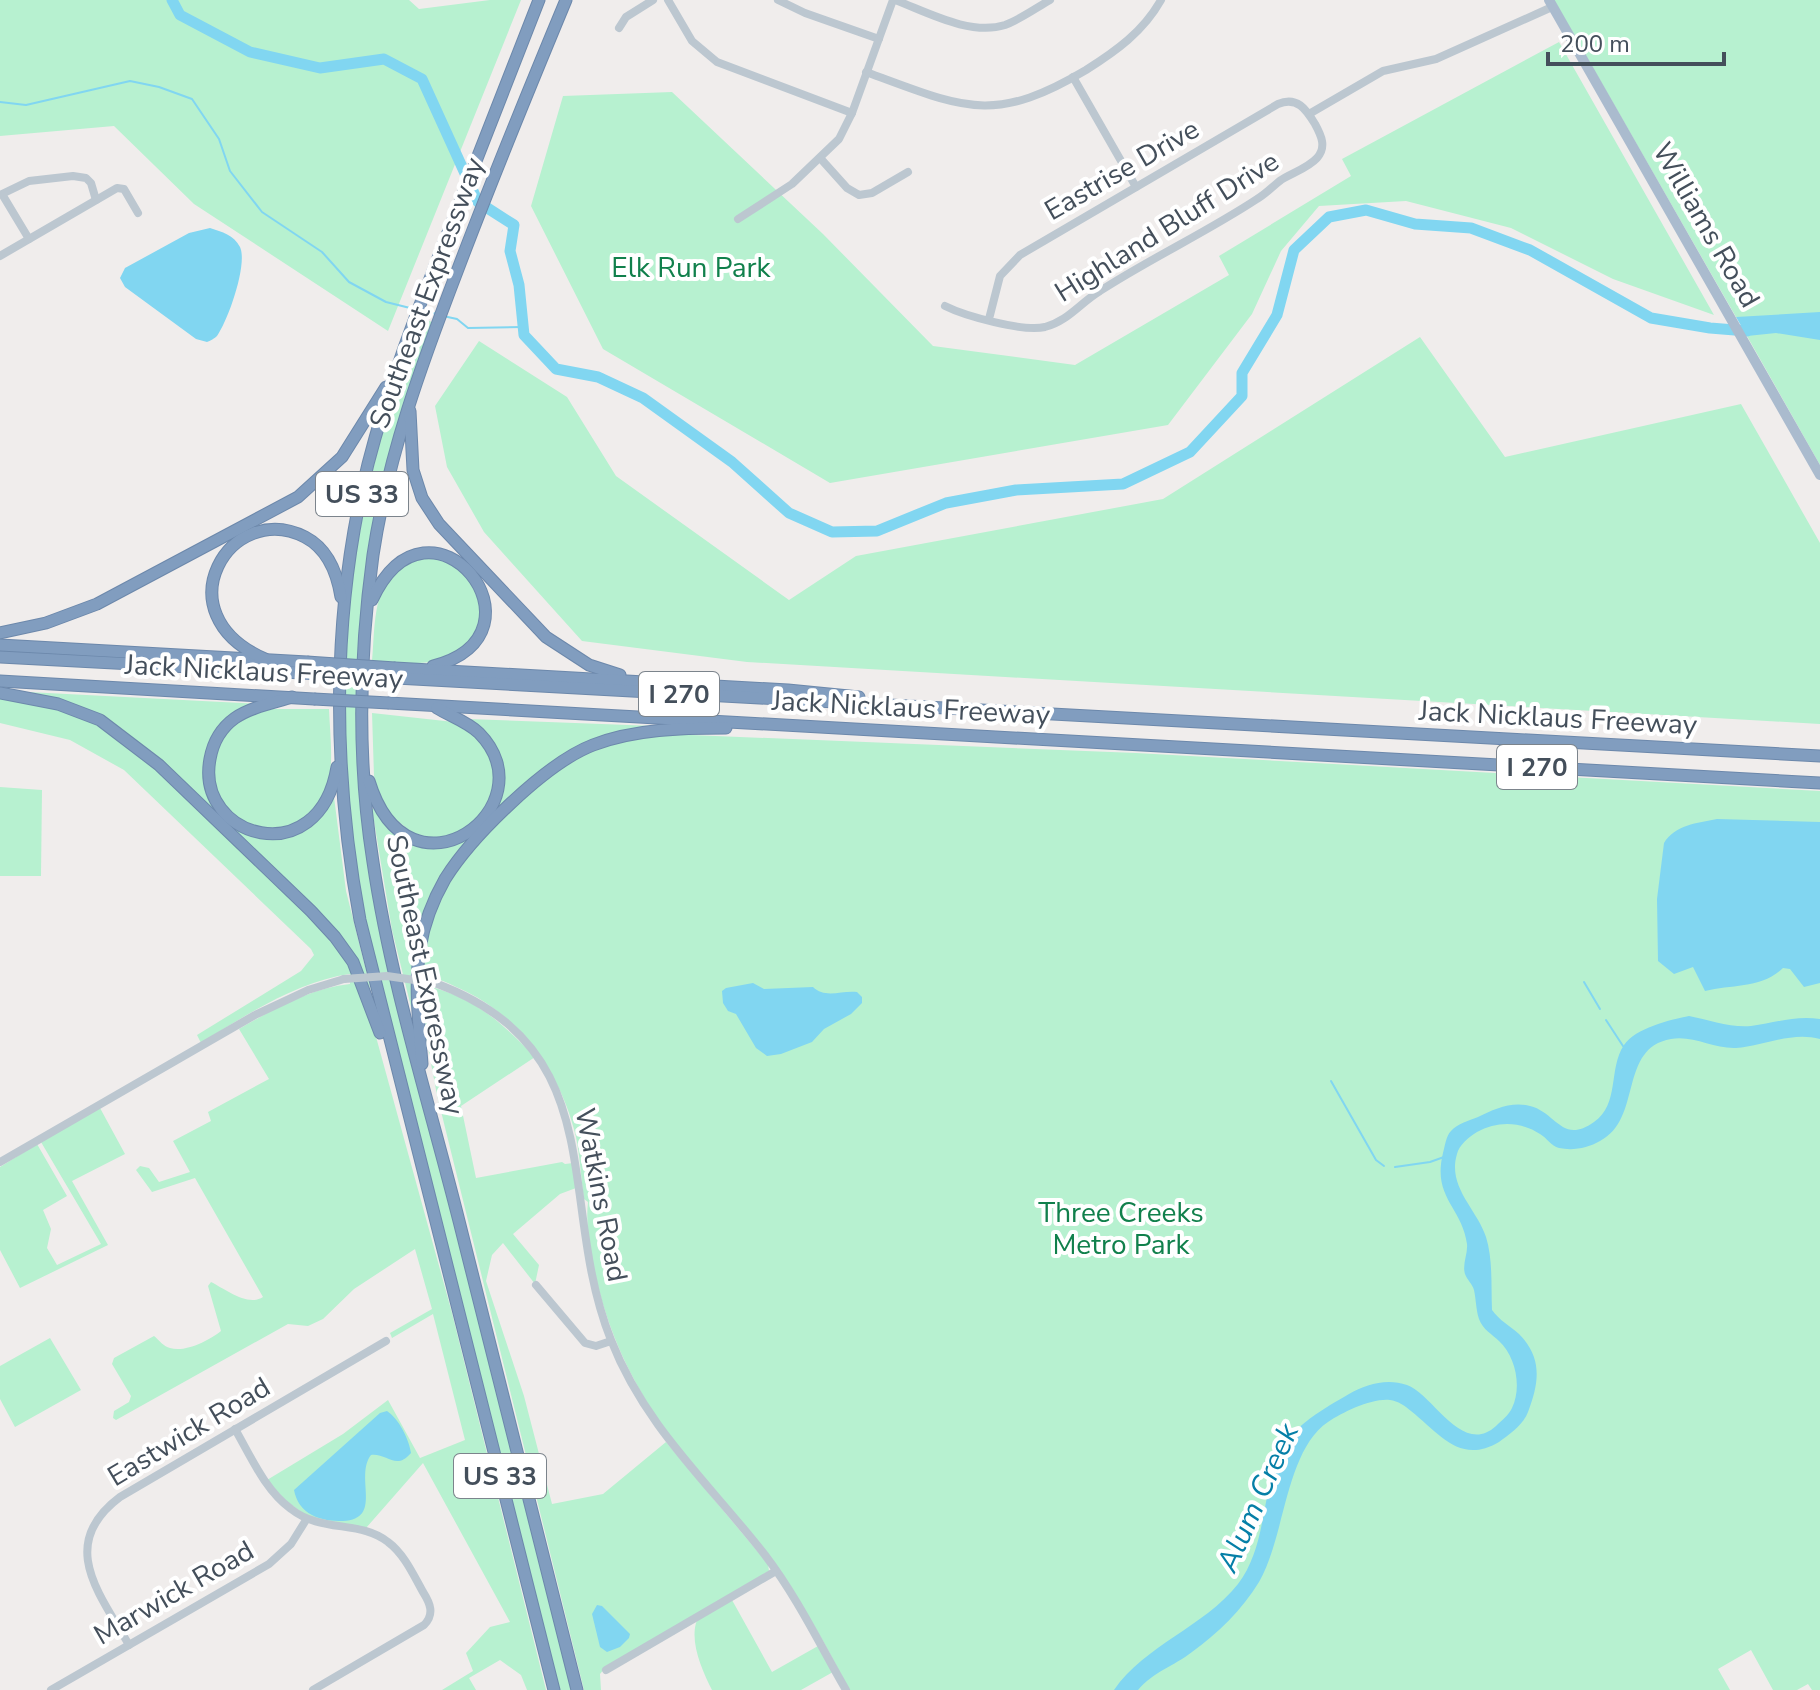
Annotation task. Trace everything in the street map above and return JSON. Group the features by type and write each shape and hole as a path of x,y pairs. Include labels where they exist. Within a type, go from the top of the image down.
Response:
{"highway":[{"name":"Southeast Expressway","path":"539,0 414,321 395,373 368,467 356,522 343,618 340,731 342,789 354,887 554,1690"},
{"name":"Southeast Expressway","path":"566,0 468,242 415,385 385,492 366,611 362,688 363,762 373,863 383,921 403,1013 577,1690"},
{"path":"0,633 46,623 97,604 298,497 328,472 352,444 395,373"},
{"path":"415,385 410,430 413,470 422,498 450,537 533,626 573,657 621,675 676,683"},
{"path":"265,659 250,653 229,637 217,620 212,599 214,579 222,559 246,536 263,530 290,531 320,548 335,572 343,618"},
{"path":"0,645 265,659 305,667 396,673 445,663 464,652 484,624 485,605 480,585 465,566 443,555 426,553 399,562 387,572 366,611"},
{"name":"Jack Nicklaus Freeway","path":"0,657 305,667"},
{"path":"411,669 788,690 963,709"},
{"name":"Jack Nicklaus Freeway","path":"396,673 963,709 1820,756"},
{"name":"Jack Nicklaus Freeway","path":"0,681 1820,783"},
{"path":"0,693 58,704 90,715 111,727 159,765 311,911 353,962 411,1123"},
{"path":"292,697 244,713 227,724 214,742 209,765 211,789 224,811 238,824 261,833 277,833 302,826 315,816 332,790 340,731"},
{"path":"363,762 377,805 389,824 407,837 439,843 456,839 474,829 488,814 494,801 498,785 497,765 477,731 433,706"},
{"path":"424,1088 417,977 428,915 456,864 535,781 579,751 634,733 720,728 835,728"}],"main road":[{"name":"Williams Road","path":"1551,3 1820,475"}],"street":[{"path":"619,28 626,17 653,0"},
{"path":"668,0 692,41 717,62 852,113"},
{"path":"778,0 805,13 879,39"},
{"path":"738,219 774,198 821,159 839,139 852,113 894,0 964,25 989,28 1012,22 1050,0"},
{"path":"866,72 940,99 972,105 1022,101 1073,77 1127,43 1161,0"},
{"path":"1309,114 1383,71 1449,54 1551,3"},
{"path":"1073,77 1136,187"},
{"name":"Eastrise Drive","path":"989,319 997,283 1014,259 1283,102 1297,102 1309,114"},
{"name":"Highland Bluff Drive","path":"945,306 964,315 1034,328 1060,322 1097,292 1259,198 1320,155 1322,140 1309,114"},
{"path":"821,159 847,188 859,195 872,193 908,172"},
{"path":"29,239 2,194 14,187 29,181 80,177 91,183 96,200"},
{"path":"0,256 122,187 138,213"},
{"name":"Watkins Road","path":"0,1162 255,1015 300,993 344,979 387,976 435,983 480,1003 503,1019 529,1045 552,1080 570,1130 591,1269 611,1341 631,1385 659,1428 776,1571 846,1690"},
{"path":"536,1285 585,1343 596,1346 611,1341"},
{"name":"Eastwick Road","path":"129,1645 89,1575 87,1552 91,1529 104,1510 120,1497 386,1341"},
{"path":"235,1429 282,1502 306,1520 373,1533 390,1543 404,1558 429,1602 431,1614 424,1625 313,1690"},
{"name":"Marwick Road","path":"51,1690 65,1687 129,1645 269,1564 291,1544 306,1520"},
{"path":"606,1670 776,1571"}],"green space":[{"path":"0,0 409,0 419,9 490,0 521,0 388,331 194,204 114,126 0,136"},
{"path":"1554,0 1820,0 1820,465 1747,336 1751,335 1741,317 1736,317"},
{"name":"Elk Run Park","path":"1559,42 1714,315 1613,279 1511,228 1406,201 1319,206 1281,251 1252,314 1168,425 830,483 603,349 531,206 563,96 672,92 823,234 933,346 1075,365 1229,275 1219,256 1351,176 1342,159"},
{"path":"420,318 432,322 397,430 361,621 370,869 394,983 573,1690 558,1690 389,1025 368,935 352,845 345,777 343,710 353,577 379,446"},
{"path":"1420,337 1505,457 1741,404 1820,543 1820,724 747,662 582,641 484,532 447,467 435,406 479,341 567,397 616,476 789,600 856,556 1163,499"},
{"path":"422,557 450,561 472,584 480,611 473,637 452,656 433,662 372,661 376,611 383,587 398,568"},
{"path":"28,692 261,704 228,720 205,776 241,831 310,825 325,812 334,797 346,891 371,990 352,955 131,737"},
{"path":"0,697 56,706 100,724 142,754 327,933 353,970 370,1015 452,1313 546,1690 527,1690 521,1675 500,1660 469,1678 476,1690 442,1690 473,1671 466,1653 490,1627 510,1622 423,1463 366,1528 310,1518 286,1501 267,1480 343,1434 388,1400 420,1458 465,1440 433,1314 392,1338 390,1333 432,1309 415,1249 354,1289 323,1319 308,1326 288,1324 116,1420 113,1418 114,1411 129,1402 131,1396 112,1364 114,1358 154,1336 168,1347 183,1349 204,1342 221,1331 208,1286 211,1282 244,1298 257,1300 263,1297 195,1178 152,1192 136,1170 140,1166 149,1168 159,1182 190,1172 173,1141 211,1121 208,1112 269,1079 239,1029 307,995 350,984 350,974 292,992 201,1043 197,1035 301,971 314,955 311,949 124,770 70,740 0,723"},
{"path":"268,709 329,709 331,752 328,785 320,804 296,824 271,831 248,825 230,811 218,790 213,767 219,744 237,723"},
{"path":"372,713 454,722 477,736 489,752 494,790 475,825 442,839 416,836 387,812 374,776"},
{"path":"468,719 655,726 620,734 525,787 429,905 414,1019 392,930 372,809 395,833 418,842 473,834 502,782"},
{"name":"Three Creeks Metro Park","path":"667,734 1136,753 1820,791 1820,1690 1812,1690 1808,1684 1797,1690 1773,1690 1751,1650 1718,1669 1730,1690 850,1690 805,1611 681,1453 632,1375 613,1333 598,1286 576,1137 570,1114 550,1072 537,1052 506,1018 467,992 420,974 433,909 457,868 495,823 538,783 578,755 621,740"},
{"path":"0,787 42,790 41,876 0,876"},
{"path":"421,984 440,989 484,1011 535,1057 461,1106 476,1178 562,1162 573,1163 576,1188 560,1194 513,1234 539,1265 535,1284 503,1243 492,1255 486,1281 524,1396 552,1504 603,1494 666,1442 768,1564 769,1571 606,1667 600,1674 601,1690 584,1690 437,1095 426,1037"},
{"path":"100,1108 125,1154 72,1181 108,1245 20,1288 0,1250 0,1167 37,1144 67,1196 43,1210 51,1229 47,1248 57,1265 101,1244 41,1142"},
{"path":"50,1338 81,1390 15,1427 0,1399 0,1366"},
{"path":"732,1600 772,1672 818,1646 833,1672 801,1690 712,1690 698,1655 695,1628 697,1620"}],"water":[{"path":"210,228 227,234 240,247 242,255 236,292 226,318 217,336 207,342 196,339 125,287 120,278 125,268 189,233"},
{"path":"1820,312 1820,340 1776,333 1747,336 1736,317"},
{"path":"1717,819 1820,822 1820,983 1804,987 1790,969 1783,968 1756,983 1705,991 1693,967 1674,974 1658,961 1657,899 1664,843 1680,829"},
{"path":"753,983 764,989 813,987 823,993 857,992 862,997 862,1003 851,1014 824,1029 812,1042 767,1056 756,1048 736,1014 728,1011 723,1003 722,991 726,988"},
{"path":"1689,1016 1743,1026 1820,1019 1820,1039 1788,1038 1736,1048 1671,1039 1654,1045 1644,1056 1622,1117 1613,1131 1600,1141 1575,1149 1559,1148 1532,1130 1500,1124 1477,1132 1458,1151 1455,1166 1459,1187 1482,1227 1488,1246 1492,1310 1527,1343 1535,1362 1535,1391 1520,1425 1499,1442 1473,1450 1451,1444 1406,1407 1393,1401 1366,1403 1328,1422 1314,1435 1303,1453 1268,1564 1245,1602 1211,1637 1150,1678 1138,1690 1114,1690 1142,1660 1209,1612 1238,1584 1254,1553 1280,1452 1292,1434 1320,1412 1362,1387 1392,1382 1417,1391 1448,1420 1471,1434 1483,1434 1507,1415 1517,1391 1516,1373 1510,1355 1481,1323 1474,1290 1465,1274 1467,1244 1464,1231 1441,1181 1448,1136 1464,1122 1517,1104 1539,1109 1567,1129 1583,1128 1602,1115 1607,1106 1619,1054 1629,1039 1654,1026"},
{"path":"387,1411 403,1430 411,1453 401,1461 371,1455 365,1474 366,1496 362,1513 355,1518 339,1521 319,1518 305,1511 294,1490 380,1413"},
{"path":"597,1605 602,1606 630,1634 620,1647 607,1652 600,1647 592,1614"}],"waterway":[{"path":"172,0 180,15 250,52 320,68 384,59 422,79 478,202 514,225 510,251 519,285 524,335 556,369 598,377 643,398 732,462 789,513 832,532 877,531 946,503 1016,490 1123,484 1190,452 1242,396 1242,373 1277,315 1294,250 1329,217 1366,210 1415,224 1471,228 1530,250 1651,318 1747,331"},
{"path":"0,102 26,105 130,81 192,99 219,139 230,171 262,212 322,252 349,282 386,302 414,309"},
{"path":"424,311 437,314"},
{"path":"443,316 457,319 468,328 523,327"},
{"path":"1584,982 1600,1009"},
{"path":"1606,1020 1623,1046"},
{"path":"1331,1081 1376,1160 1384,1166"},
{"path":"1395,1167 1444,1157"}],"water label":[{"name":"Alum Creek","path":"1258,1498"}]}
